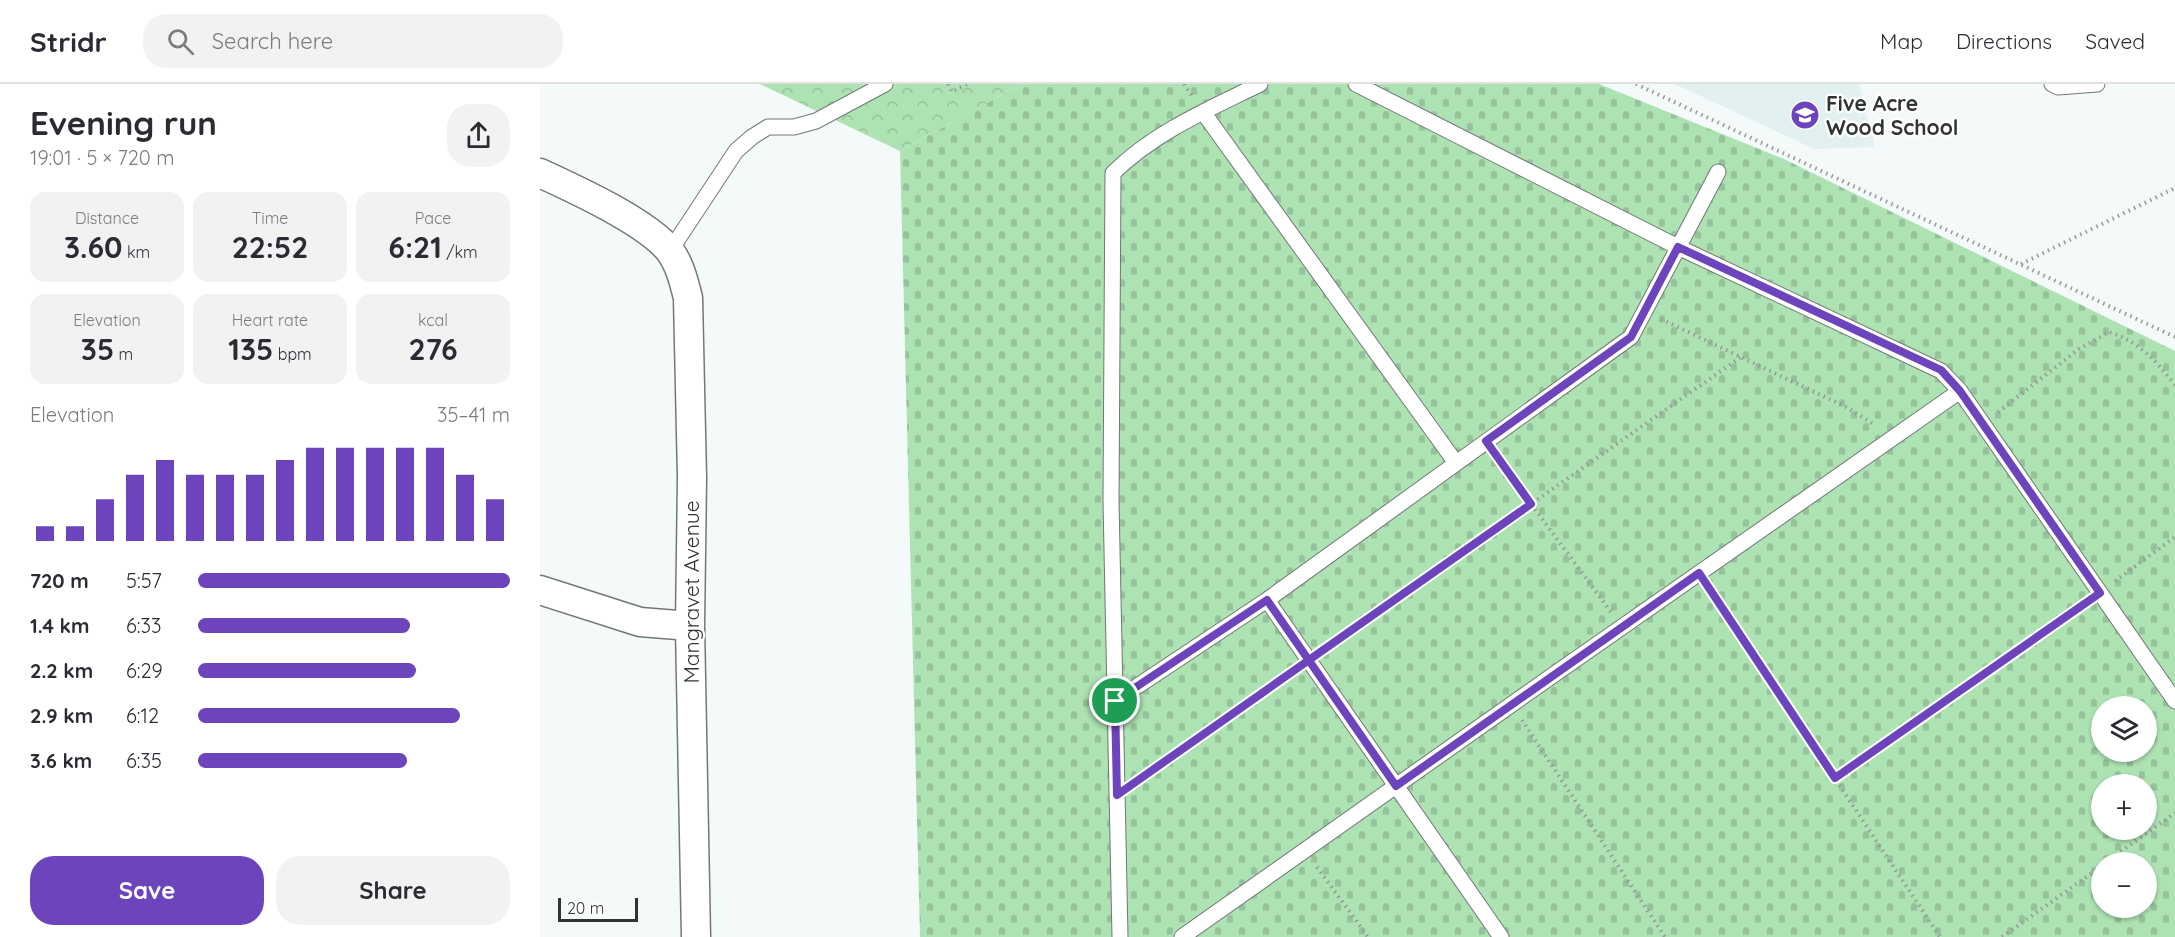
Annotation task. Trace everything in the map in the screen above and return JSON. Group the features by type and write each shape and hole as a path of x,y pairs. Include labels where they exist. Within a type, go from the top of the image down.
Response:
{"street":[{"path":"540,173 576,190 647,230 670,251"},
{"name":"Mangravet Avenue","path":"670,251 683,276 688,298 692,478 690,626 696,937"},
{"path":"540,590 640,621 690,626"}],"lane":[{"path":"670,251 736,151 752,137 768,127 794,127 816,121 885,84"},
{"path":"1120,937 1111,501 1113,172 1133,153 1177,124 1260,84"},
{"path":"1356,84 1678,247 1941,370 1960,391 1983,423 2175,701"},
{"path":"2052,84 2058,87 2097,84"},
{"path":"1203,112 1456,463"},
{"path":"1115,701 1267,600 1631,337 1718,172"},
{"path":"1182,937 1960,391"},
{"path":"1267,600 1501,937"}],"path":[{"path":"948,84 952,92 967,84"},
{"path":"1636,84 2175,337"},
{"path":"2021,264 2175,188"},
{"path":"1644,312 1848,408 1875,425 1890,441"},
{"path":"1983,423 2079,349 2109,332 2127,338 2154,359 2175,386"},
{"path":"1117,795 1741,357"},
{"path":"1486,441 1622,627"},
{"path":"1835,778 2100,593 2175,537"},
{"path":"1699,573 1940,937"},
{"path":"1512,704 1665,937"},
{"path":"2120,852 2175,813"},
{"path":"1305,850 1368,937"},
{"path":"2002,937 2091,874"}],"shaded area":[{"name":"Five Acre Wood School","path":"1675,84 1859,84 1875,147 1814,149"}],"green space":[{"path":"760,84 1021,84 900,151"},
{"path":"1021,84 1599,84 1784,159 2175,351 2175,937 920,937 900,151"}],"place":[{"name":"Five Acre Wood School","path":"1805,115"}],"route":[{"path":"1115,701 1117,795 1309,660 1531,504 1486,441 1631,337 1678,247 1941,370 1960,391 2100,593 1835,778 1699,573 1396,786 1309,660 1267,600 1115,701"}]}
